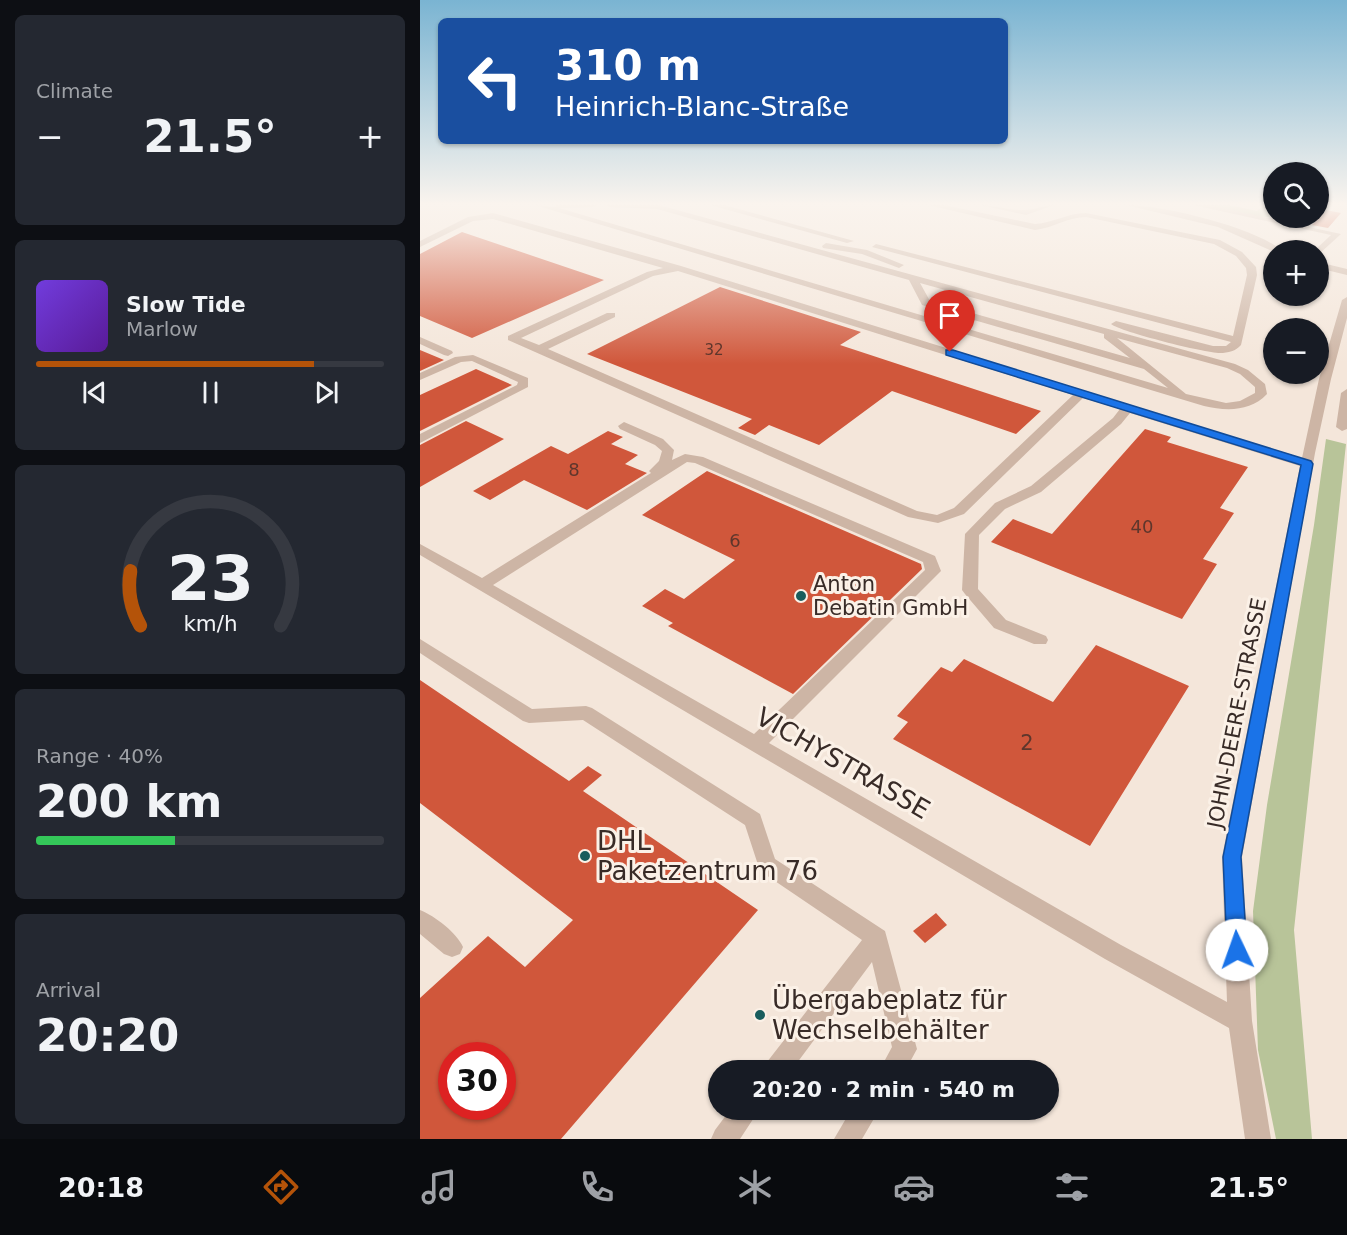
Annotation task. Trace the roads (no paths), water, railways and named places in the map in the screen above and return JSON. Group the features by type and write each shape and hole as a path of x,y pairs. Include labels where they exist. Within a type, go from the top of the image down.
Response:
{"street":[{"path":"632,258 671,270"},
{"path":"718,258 1218,406 1249,403 1261,394 1261,386 1245,372 1231,366 841,258"},
{"path":"880,258 898,265 1216,350 1232,348 1236,345 1252,275 1251,267 1243,258"},
{"path":"920,258 1236,340"},
{"path":"1329,268 1347,272"},
{"path":"1081,394 959,511 938,519 913,514 512,338 650,274 688,270 1307,464"},
{"path":"913,278 926,303 1148,367"},
{"path":"992,300 1015,329"},
{"name":"JOHN-DEERE-STRASSE","path":"1258,1139 1240,1020 1232,857 1307,464 1332,425 1323,386 1341,346 1346,309"},
{"path":"540,349 611,315"},
{"path":"1100,330 1188,398"},
{"path":"420,340 448,353"},
{"path":"420,377 459,359 473,358 524,381 522,387 420,439"},
{"path":"1323,386 1347,392 1332,425"},
{"path":"1040,640 1000,624 970,590 972,534 1000,506 1036,489 1117,421 1127,408"},
{"path":"480,583 665,464 668,450 660,442 624,426"},
{"path":"480,583 685,458 698,460 930,558 933,571 756,744"},
{"name":"VICHYSTRASSE","path":"420,549 1113,952 1240,1020"},
{"path":"420,645 529,716 586,713 753,820 767,866 877,938 905,1049 898,1060"},
{"path":"420,920 452,947"},
{"path":"784,1060 877,938"},
{"path":"724,1139 738,1120"},
{"path":"847,1139 859,1120"}],"place":[{"name":"Anton Debatin GmbH","path":"801,596"},
{"name":"DHL Paketzentrum 76","path":"585,856"},
{"name":"Übergabeplatz für Wechselbehälter","path":"760,1015"}]}
